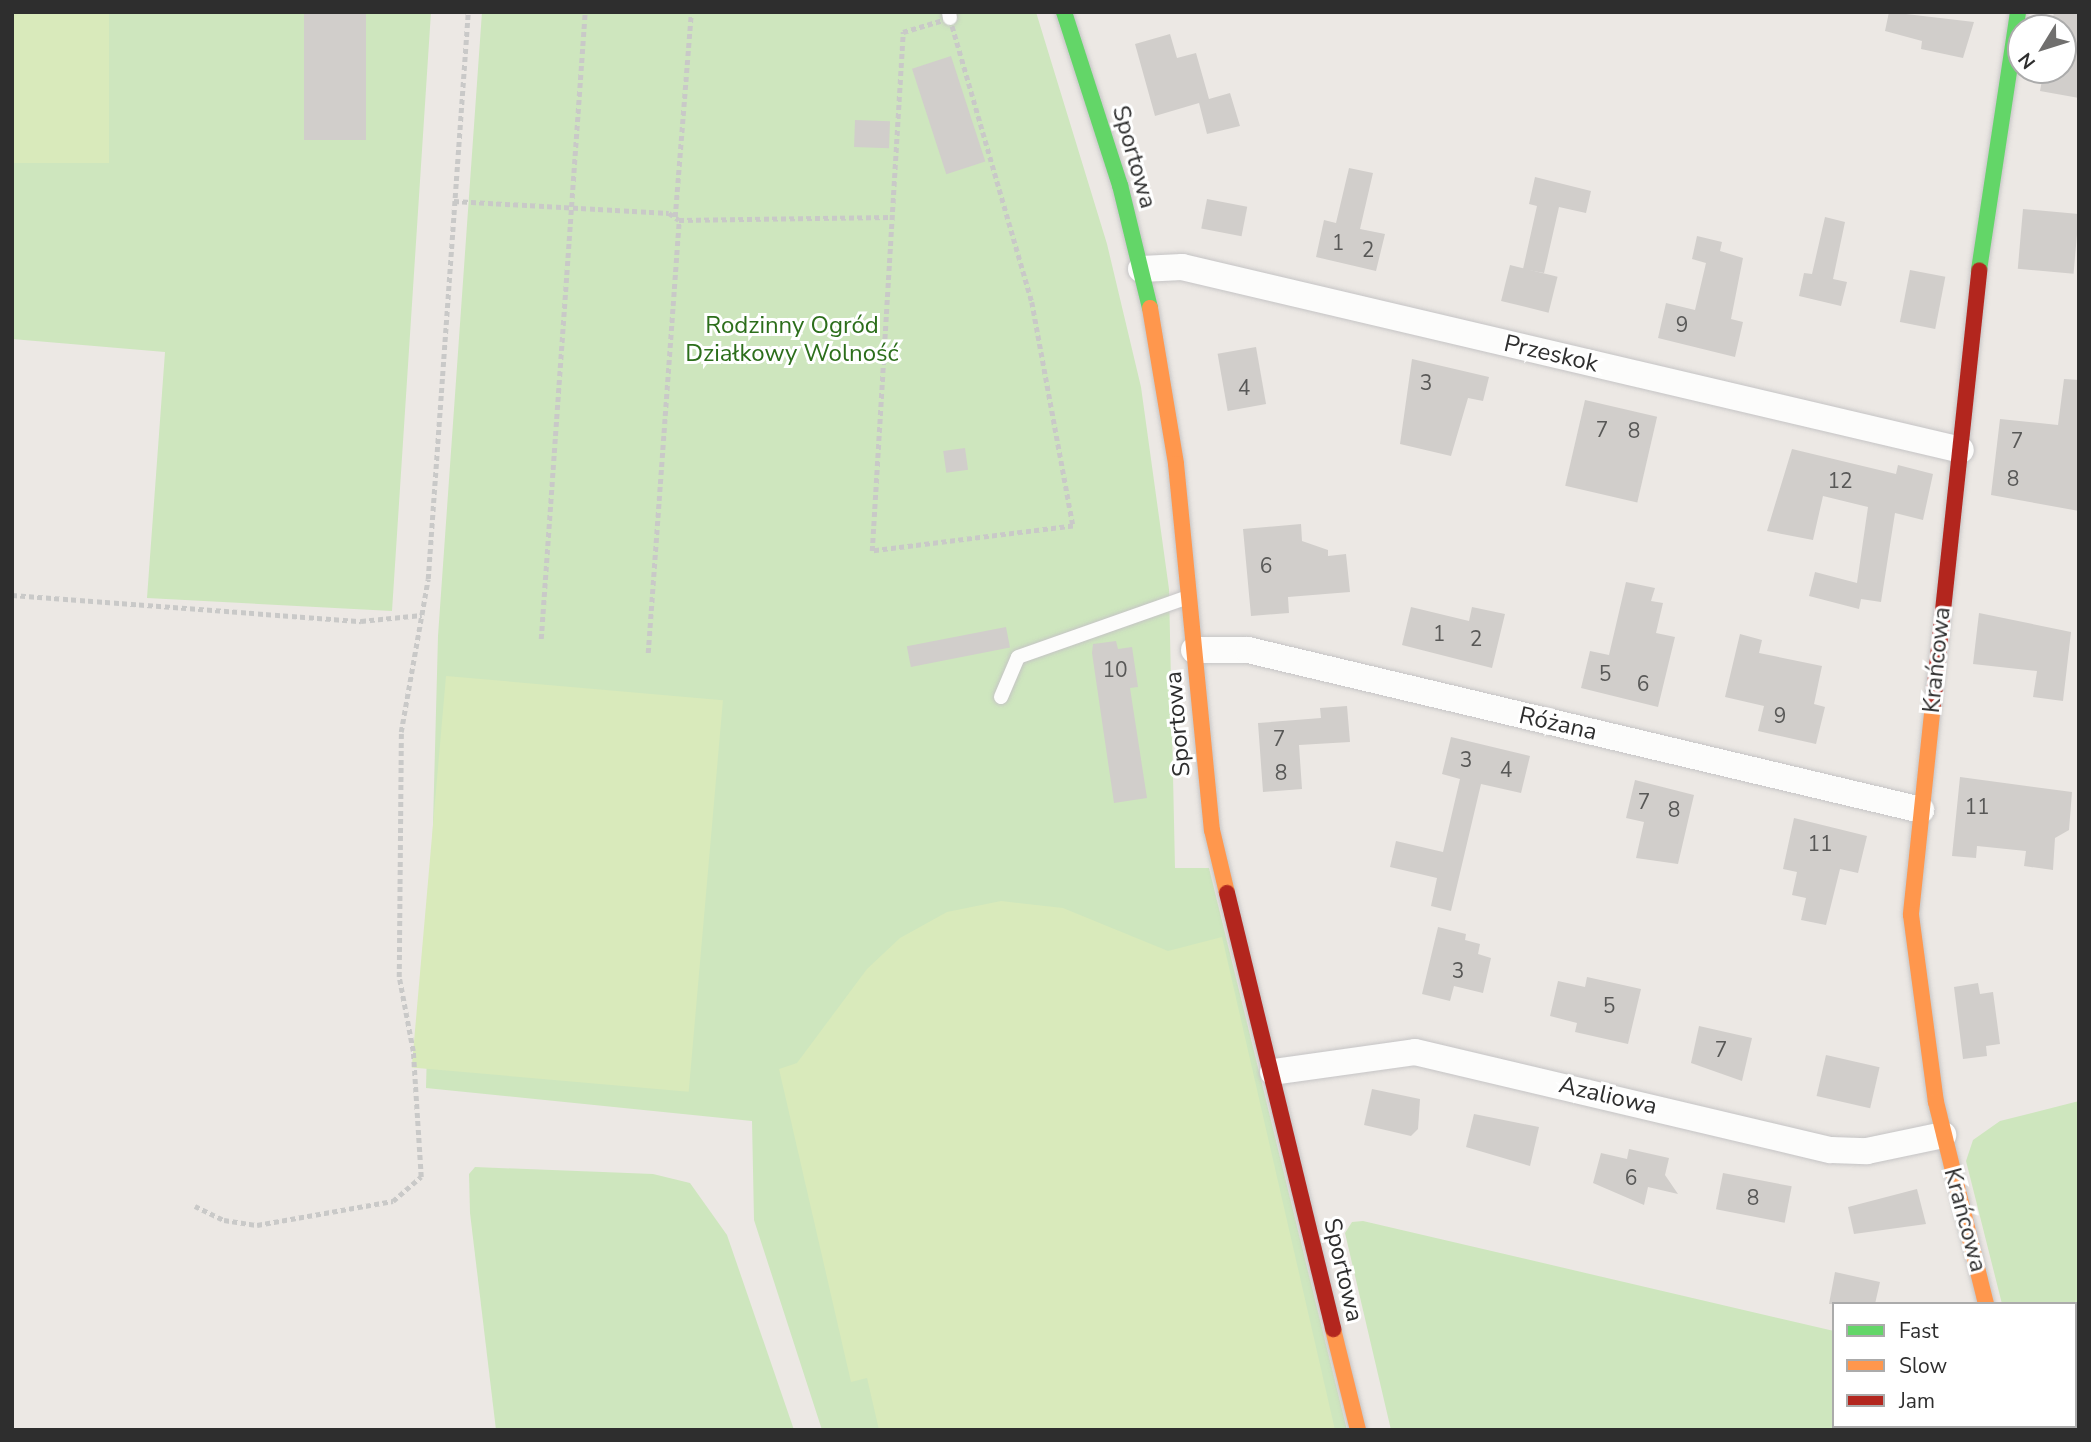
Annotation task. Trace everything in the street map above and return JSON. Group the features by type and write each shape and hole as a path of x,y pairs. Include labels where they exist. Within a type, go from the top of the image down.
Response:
{"street":[{"name":"Sportowa","path":"1064,12 1141,269 1169,414 1212,830 1358,1430"},
{"name":"Krańcowa","path":"1985,1302 1942,1135 1912,950 1921,810 1989,180 2018,12"},
{"name":"Przeskok","path":"1141,269 1182,267 1961,450"},
{"name":"Różana","path":"1194,650 1248,650 1921,810"},
{"name":"Azaliowa","path":"1273,1072 1422,1052 1832,1150 1867,1151 1942,1135"}],"lane":[{"path":"1000,697 1018,657 1189,597"}],"path":[{"path":"195,1206 224,1220 257,1225 393,1201 421,1177 413,1051 399,977 401,732 422,615 468,12"},
{"path":"541,639 585,12"},
{"path":"648,653 691,12"},
{"path":"950,15 1032,302 1073,526 872,551 903,32 950,15"},
{"path":"454,201 571,207 677,219 892,217"},
{"path":"12,594 361,621 422,615"}],"green space":[{"path":"12,12 431,12 392,611 147,598 165,352 12,339"},
{"path":"12,12 109,12 109,163 12,163"},
{"name":"Rodzinny Ogród Działkowy Wolność","path":"482,12 1036,12 1107,244 1141,387 1169,589 1175,868 1209,868 1347,1430 822,1430 754,1220 752,1121 426,1088 438,636"},
{"path":"446,676 723,700 689,1092 412,1068"},
{"path":"1001,901 1063,908 1168,951 1222,937 1335,1430 879,1430 867,1378 851,1382 779,1069 797,1063 867,969 900,938 947,912"},
{"path":"2079,1101 2079,1380 2077,1302 2001,1302 1966,1161 1973,1140 2000,1121"},
{"path":"475,1167 653,1174 690,1183 727,1235 794,1430 496,1430 470,1213 469,1174"},
{"path":"1363,1221 1832,1331 1832,1428 2007,1430 1391,1430 1345,1233 1352,1222"}],"building":[{"path":"304,12 366,12 366,140 304,140"},
{"path":"1889,12 1974,22 1963,58 1921,49 1922,41 1885,31"},
{"path":"2079,12 2079,98 2040,91 2041,84 2077,84 2077,14 2054,14"},
{"path":"1170,34 1177,58 1196,53 1209,99 1230,93 1240,126 1207,134 1199,103 1155,116 1135,44"},
{"path":"951,56 985,162 946,174 912,69"},
{"path":"855,120 890,121 889,148 854,147"},
{"path":"1349,168 1373,173 1360,229 1385,234 1376,271 1316,257 1324,220 1336,223"},
{"path":"1535,177 1591,191 1586,213 1559,207 1544,273 1523,269 1537,206 1529,204"},
{"path":"1207,199 1247,207 1242,236 1201,228"},
{"path":"2023,209 2079,214 2074,274 2018,269"},
{"path":"1825,217 1845,222 1833,279 1847,282 1841,306 1799,296 1804,273 1812,274"},
{"path":"1697,236 1722,242 1720,251 1743,258 1731,319 1743,322 1735,357 1658,338 1666,303 1695,310 1706,263 1692,259"},
{"path":"1510,265 1558,277 1549,313 1501,301"},
{"path":"1910,270 1945,277 1935,329 1900,322"},
{"path":"1256,347 1266,404 1228,411 1218,354"},
{"path":"1412,359 1489,377 1483,401 1468,398 1451,456 1400,444"},
{"path":"2064,379 2079,380 2079,511 1991,495 2000,419 2058,425"},
{"path":"1585,400 1657,417 1637,502 1565,486"},
{"path":"965,448 968,470 946,473 943,451"},
{"path":"1792,449 1896,474 1898,465 1933,474 1923,520 1895,513 1881,602 1861,599 1859,609 1809,596 1815,572 1857,583 1868,507 1823,496 1813,540 1767,531"},
{"path":"1301,524 1302,541 1328,550 1328,556 1346,554 1350,592 1288,597 1289,613 1251,616 1243,529"},
{"path":"1626,582 1655,588 1651,601 1663,603 1656,633 1675,637 1658,707 1581,688 1590,651 1609,655"},
{"path":"1411,607 1469,621 1472,607 1505,614 1492,668 1402,645"},
{"path":"1979,613 2071,632 2063,701 2033,697 2037,671 1973,664"},
{"path":"1006,627 1010,648 911,667 907,646"},
{"path":"1740,634 1762,640 1759,653 1822,666 1814,704 1825,707 1816,744 1758,731 1764,706 1725,697"},
{"path":"1116,641 1118,649 1132,647 1138,687 1130,688 1147,798 1114,803 1092,653 1093,644"},
{"path":"1347,706 1350,742 1299,745 1302,789 1263,792 1258,723 1321,718 1320,708"},
{"path":"1451,737 1530,756 1521,793 1481,784 1451,911 1431,906 1437,878 1390,867 1396,841 1443,852 1460,779 1442,774"},
{"path":"1960,777 2072,792 2069,830 2055,838 2053,870 2024,866 2026,851 1977,846 1976,858 1952,856"},
{"path":"1635,780 1694,795 1678,864 1636,858 1644,822 1626,818"},
{"path":"1794,818 1867,836 1858,873 1840,869 1826,925 1801,920 1806,898 1792,895 1797,872 1783,869"},
{"path":"1438,927 1466,934 1465,940 1480,944 1478,954 1491,958 1483,993 1454,986 1450,1001 1422,994"},
{"path":"1587,977 1641,989 1628,1044 1575,1032 1577,1023 1550,1016 1558,981 1585,987"},
{"path":"1978,983 1980,994 1993,992 2000,1044 1986,1046 1987,1056 1963,1059 1954,987"},
{"path":"1699,1026 1752,1038 1742,1081 1691,1063"},
{"path":"1826,1055 1880,1067 1870,1108 1817,1096"},
{"path":"1372,1089 1420,1099 1418,1129 1411,1136 1364,1125"},
{"path":"1474,1114 1539,1127 1530,1166 1466,1147"},
{"path":"1629,1149 1669,1158 1665,1175 1678,1194 1648,1187 1644,1205 1593,1183 1601,1153 1627,1159"},
{"path":"1723,1173 1792,1186 1785,1223 1716,1209"},
{"path":"1917,1189 1926,1224 1854,1234 1848,1207"},
{"path":"1835,1272 1880,1282 1875,1302 1829,1304"}],"traffic: fast":[{"path":"1064,12 1120,185 1150,308"},
{"path":"1979,270 2018,12"}],"traffic: slow":[{"path":"1150,308 1176,464 1212,830 1227,893"},
{"path":"1933,704 1911,915 1936,1102 1986,1302"},
{"path":"1333,1329 1358,1430"}],"traffic: jam":[{"path":"1933,704 1979,270"},
{"path":"1227,893 1333,1329"}]}
